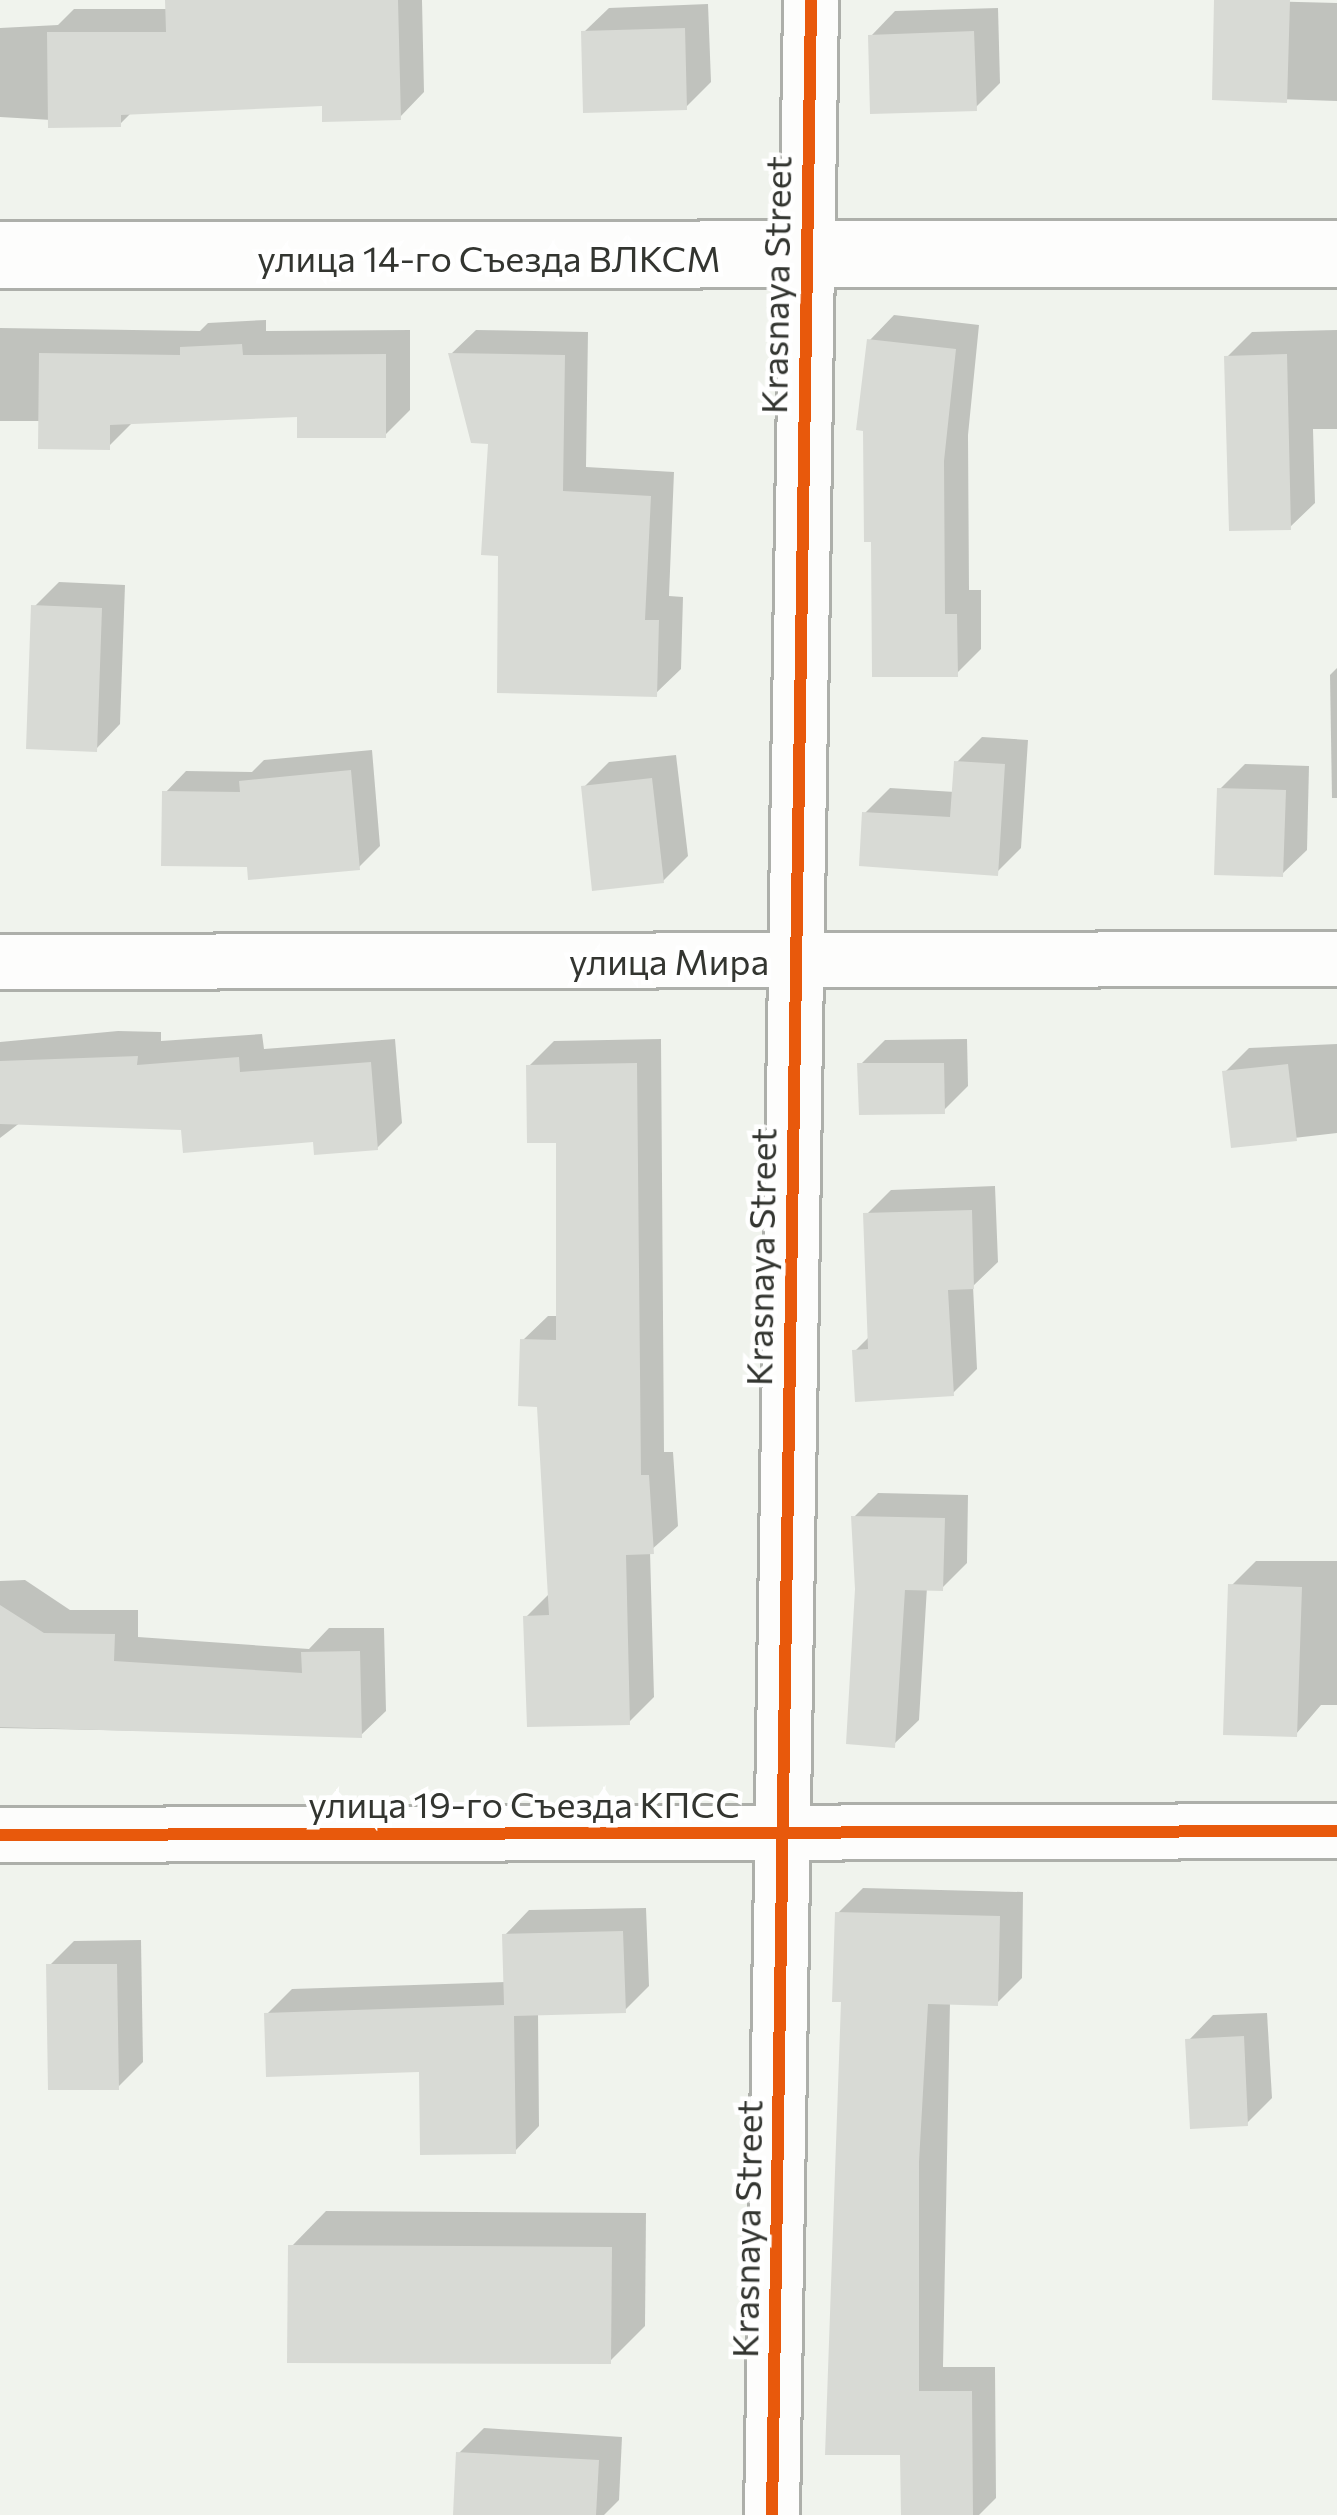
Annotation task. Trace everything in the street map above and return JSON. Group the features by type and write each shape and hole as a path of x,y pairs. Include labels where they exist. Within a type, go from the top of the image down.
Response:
{"street":[{"name":"Krasnaya Street","path":"772,2515 811,0"},
{"name":"улица 14-го Съезда ВЛКСМ","path":"0,255 805,258 1337,254"},
{"name":"улица Мира","path":"0,962 1337,959"},
{"name":"улица 19-го Съезда КПСС","path":"0,1835 1337,1831"}],"building":[{"path":"165,0 398,0 401,120 322,122 322,106 121,115 121,127 48,128 47,32 166,32"},
{"path":"1214,0 1290,0 1287,103 1212,100"},
{"path":"685,28 687,110 583,113 581,31"},
{"path":"974,31 977,111 870,114 868,35"},
{"path":"867,339 956,349 944,461 945,614 957,614 958,677 872,677 871,542 864,542 863,431 856,430"},
{"path":"242,344 243,355 386,354 386,438 297,438 297,417 110,425 110,450 38,449 39,353 180,355 180,347"},
{"path":"448,353 565,355 563,491 651,496 645,620 659,620 657,697 497,693 498,556 481,555 488,444 471,443"},
{"path":"1287,354 1291,530 1229,531 1224,356"},
{"path":"31,605 102,608 97,752 26,749"},
{"path":"954,761 1005,764 998,876 859,866 862,812 950,817"},
{"path":"351,770 360,870 248,880 247,867 161,866 162,791 240,792 239,781"},
{"path":"652,778 664,883 592,891 581,786"},
{"path":"1217,788 1286,790 1283,877 1214,875"},
{"path":"138,1056 137,1065 239,1057 240,1072 371,1062 378,1150 314,1155 313,1142 183,1153 181,1130 0,1124 0,1061"},
{"path":"637,1063 641,1475 649,1475 654,1554 626,1555 630,1725 527,1727 523,1616 549,1615 537,1407 518,1406 520,1339 556,1340 556,1143 527,1143 526,1065"},
{"path":"857,1063 944,1063 945,1114 859,1115"},
{"path":"1288,1064 1297,1141 1231,1148 1222,1071"},
{"path":"972,1210 974,1289 948,1290 954,1396 855,1402 852,1350 868,1349 863,1213"},
{"path":"851,1516 945,1518 943,1591 905,1590 895,1748 846,1744 855,1589"},
{"path":"1228,1584 1302,1587 1297,1737 1223,1735"},
{"path":"0,1605 44,1633 115,1634 114,1661 302,1673 301,1652 360,1651 362,1738 0,1727"},
{"path":"835,1912 1000,1916 998,2006 928,2004 919,2162 919,2391 972,2391 973,2515 901,2515 900,2455 825,2455 841,2002 832,2002"},
{"path":"623,1931 626,2013 514,2016 516,2154 420,2155 419,2072 266,2077 264,2013 504,2005 502,1934"},
{"path":"46,1964 117,1964 119,2090 48,2090"},
{"path":"1244,2036 1248,2126 1190,2129 1185,2039"},
{"path":"288,2245 612,2247 611,2364 287,2363"},
{"path":"456,2452 599,2460 596,2515 453,2515"}],"cycle path":[{"path":"772,2515 811,0"},
{"path":"0,1835 1337,1831"}]}
